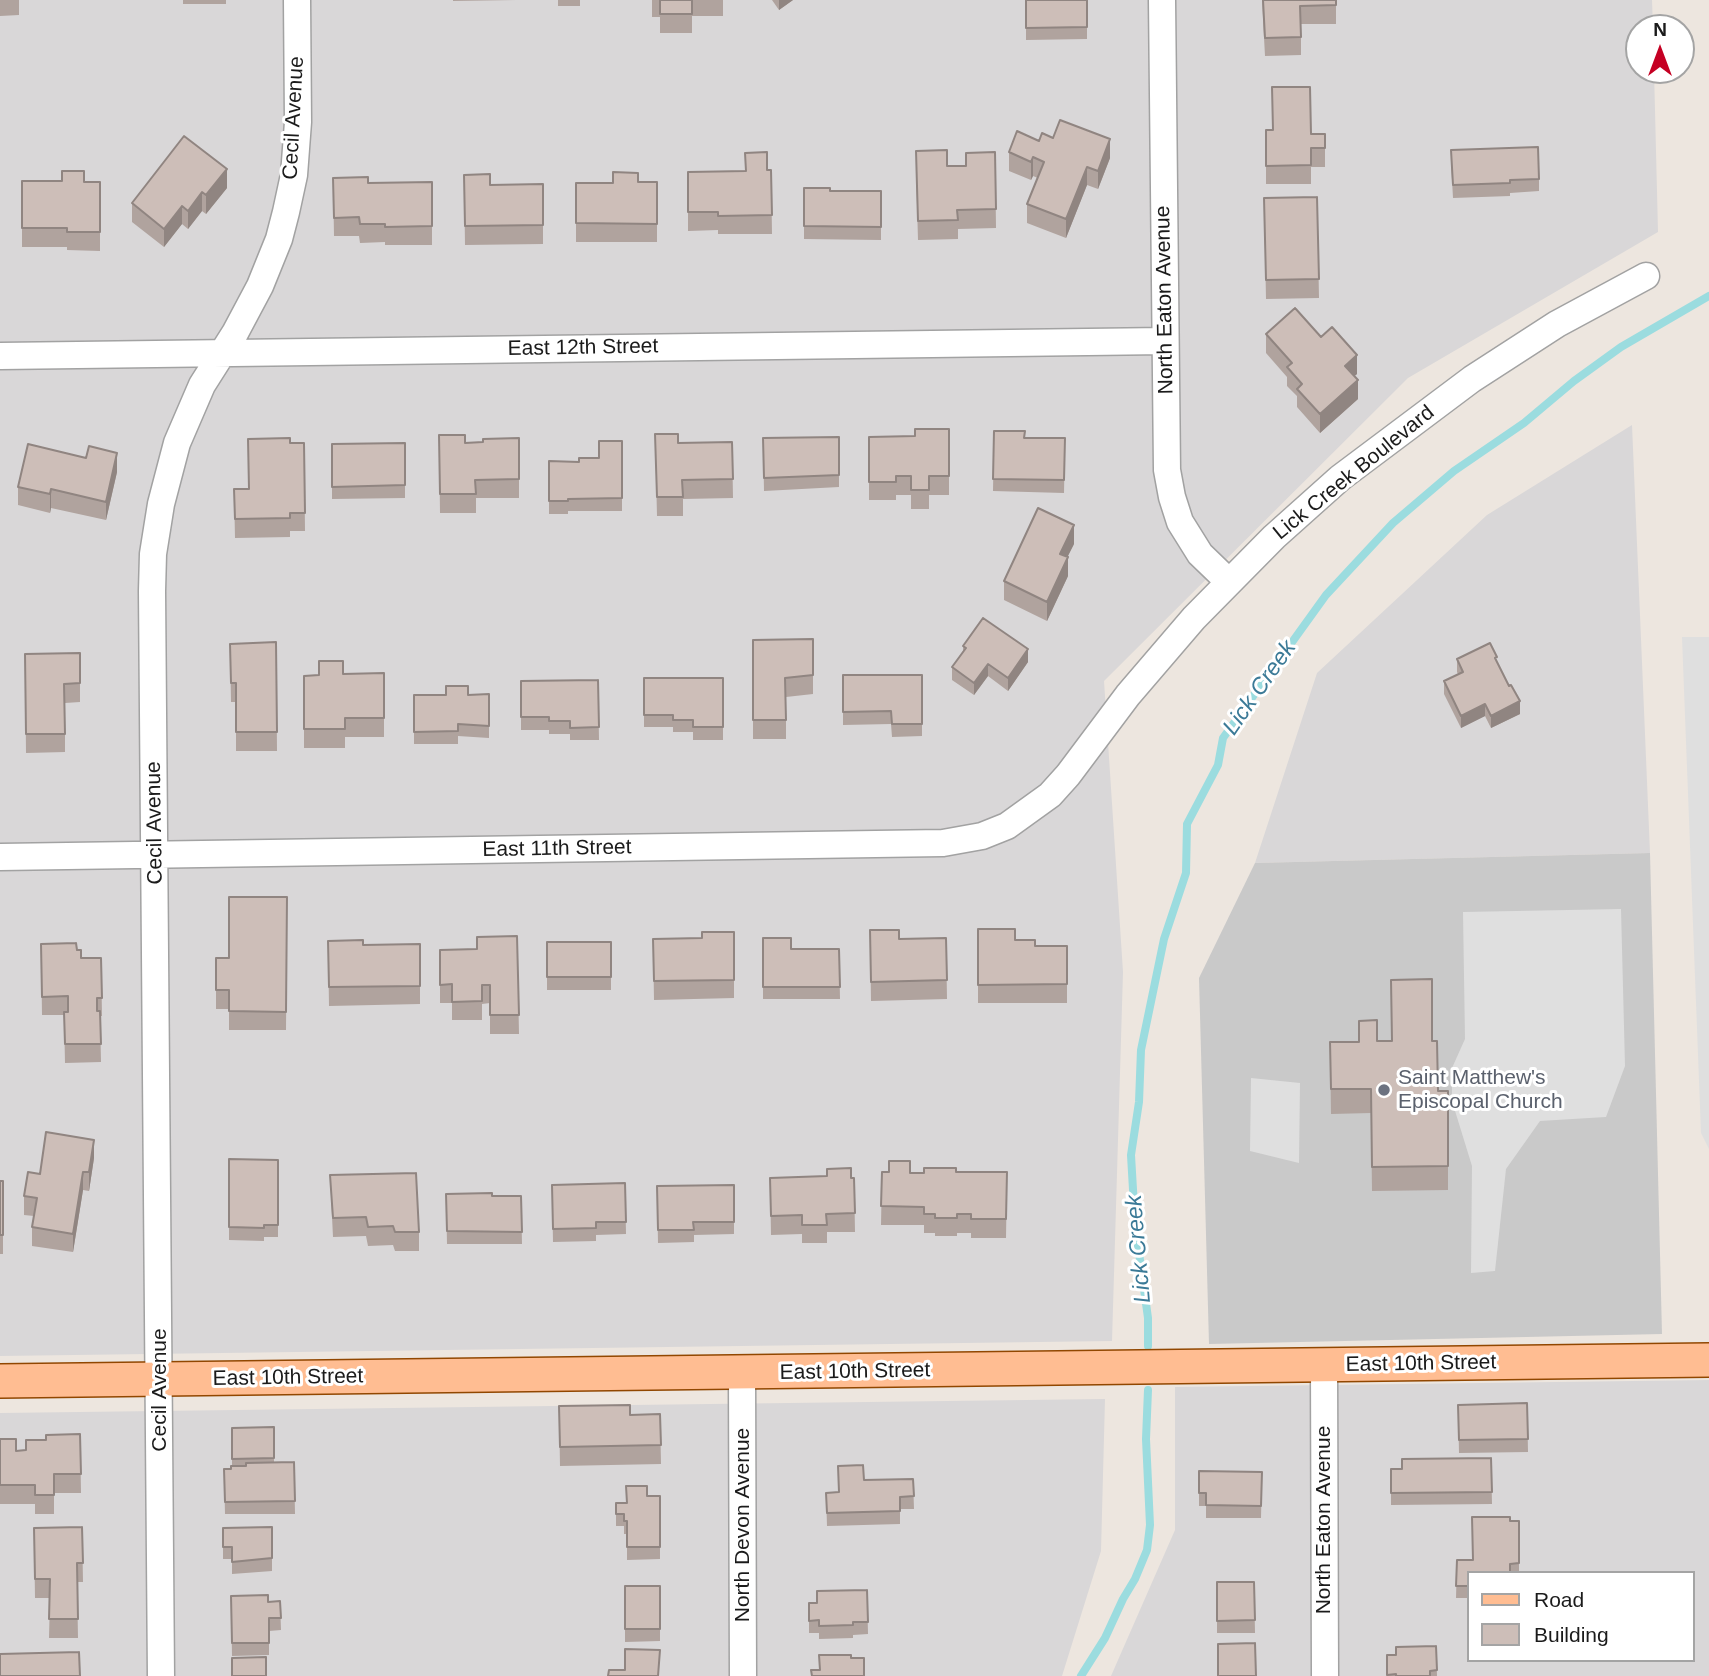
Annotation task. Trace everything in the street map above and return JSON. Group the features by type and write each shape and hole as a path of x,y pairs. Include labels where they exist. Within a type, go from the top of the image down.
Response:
{"main road":[{"name":"East 10th Street","path":"0,1381 1709,1360"}],"street":[{"name":"Cecil Avenue","path":"161,1676 152,590 155,541 166,480 177,443 202,385 248,310 270,263 289,200 298,122 297,0"},
{"name":"North Eaton Avenue","path":"1162,0 1167,458 1172,497 1180,522 1193,544 1228,581"},
{"name":"Lick Creek Boulevard","path":"1082,756 1168,647 1228,581 1340,478 1472,379 1558,324 1646,276"},
{"name":"East 12th Street","path":"0,356 1165,341"},
{"name":"East 11th Street","path":"0,857 943,844 982,836 1007,826 1050,795 1082,756"},
{"name":"North Eaton Avenue","path":"1324,1365 1325,1676"},
{"name":"North Devon Avenue","path":"742,1373 743,1676"}],"shaded area":[{"path":"0,0 1652,0 1652,14 1625,14 1625,84 1654,84 1658,232 1408,378 1104,681 1123,972 1112,1341 0,1356"},
{"path":"1632,425 1650,853 1255,863 1317,673 1487,515"},
{"path":"1682,637 1709,637 1709,1149 1701,1133"},
{"path":"1650,853 1662,1334 1209,1344 1199,978 1255,863"},
{"path":"1621,909 1625,1066 1606,1117 1540,1121 1506,1169 1495,1271 1471,1273 1472,1166 1452,1101 1452,1068 1465,1039 1463,912"},
{"path":"1251,1078 1300,1083 1299,1163 1250,1151"},
{"path":"1709,1380 1709,1676 1111,1676 1175,1530 1175,1387"},
{"path":"1105,1399 1101,1551 1062,1676 0,1676 0,1413"}],"building":[{"path":"660,0 692,0 692,14 660,14"},
{"path":"1026,0 1087,0 1087,27 1026,28"},
{"path":"1263,0 1336,0 1336,5 1300,6 1301,37 1265,38"},
{"path":"1272,87 1310,87 1311,134 1325,134 1325,148 1311,148 1311,165 1266,166 1266,130 1273,130"},
{"path":"1060,120 1110,139 1098,171 1087,167 1066,219 1027,204 1044,162 1033,157 1031,162 1009,152 1017,131 1039,141 1042,133 1053,138"},
{"path":"184,136 227,169 206,195 202,192 188,211 182,206 164,229 132,203"},
{"path":"1538,147 1539,179 1453,185 1451,150"},
{"path":"947,150 947,166 966,166 966,153 995,152 996,209 957,210 958,220 918,221 916,151"},
{"path":"767,152 767,170 771,170 772,215 718,216 718,212 688,212 688,172 746,171 745,153"},
{"path":"62,171 84,171 84,182 100,182 100,232 67,232 67,228 22,228 22,181 62,181"},
{"path":"613,172 638,173 638,182 657,182 657,224 576,223 576,183 613,183"},
{"path":"490,174 490,185 543,184 543,225 465,226 464,175"},
{"path":"368,177 368,183 432,182 432,226 385,227 385,224 360,224 359,217 334,218 333,178"},
{"path":"804,188 881,191 881,227 804,226"},
{"path":"1317,197 1319,279 1266,280 1264,198"},
{"path":"1295,308 1321,337 1332,327 1357,355 1345,366 1358,380 1320,414 1297,389 1302,384 1287,367 1292,363 1266,334"},
{"path":"915,429 949,429 949,476 929,476 929,490 911,490 911,476 896,476 896,482 869,482 869,437 915,436"},
{"path":"994,431 1025,431 1024,438 1065,438 1064,480 993,479"},
{"path":"655,434 678,434 678,443 732,442 733,479 682,480 683,497 657,497"},
{"path":"439,435 465,435 465,443 483,442 483,439 519,438 519,479 475,480 476,494 440,494"},
{"path":"839,437 839,475 764,478 763,438"},
{"path":"290,438 290,443 304,443 305,513 290,513 290,518 235,519 234,489 249,489 248,439"},
{"path":"599,441 622,441 622,498 549,501 549,461 579,462 579,458 599,458"},
{"path":"405,443 405,485 332,487 332,444"},
{"path":"28,444 86,458 89,446 117,453 106,502 51,489 50,494 18,487"},
{"path":"1038,508 1074,525 1060,554 1068,557 1047,602 1004,581"},
{"path":"983,618 1028,649 1008,678 988,664 974,683 952,667"},
{"path":"813,639 813,675 785,678 786,720 753,720 753,640"},
{"path":"276,642 277,732 236,732 236,683 231,683 230,644"},
{"path":"1490,643 1509,686 1511,685 1520,701 1491,716 1485,704 1461,716 1444,681 1463,672 1457,659"},
{"path":"80,653 80,683 64,684 65,734 26,734 25,654"},
{"path":"319,661 343,661 343,674 384,673 384,718 345,718 345,729 304,729 304,676 319,675"},
{"path":"843,675 922,675 922,724 892,724 891,711 843,712"},
{"path":"644,678 723,678 723,727 693,727 693,720 673,720 673,715 644,715"},
{"path":"598,680 599,727 570,728 570,721 549,721 549,717 521,717 521,681"},
{"path":"446,686 468,686 468,695 489,694 489,726 458,724 458,731 414,732 414,695 446,695"},
{"path":"229,897 287,897 286,1012 229,1011 229,990 216,990 216,958 229,958"},
{"path":"978,929 1015,929 1015,940 1035,940 1035,946 1067,946 1067,984 978,985"},
{"path":"870,930 899,930 899,939 946,938 947,980 871,982"},
{"path":"702,932 734,932 734,980 654,981 653,939 702,938"},
{"path":"517,936 519,1015 490,1015 490,985 482,985 482,1001 452,1002 452,984 440,985 440,950 477,949 477,937"},
{"path":"763,938 791,938 791,949 839,949 840,987 763,987"},
{"path":"363,940 363,945 420,944 420,986 329,987 328,941"},
{"path":"547,942 611,942 611,977 547,977"},
{"path":"76,943 77,950 81,950 81,958 101,958 102,998 97,998 97,1011 100,1011 101,1044 65,1044 64,1012 68,1012 68,996 42,997 41,944"},
{"name":"Saint Matthew's Episcopal Church","path":"1432,979 1432,1041 1437,1041 1438,1091 1448,1091 1448,1166 1372,1167 1371,1089 1331,1089 1330,1042 1359,1042 1359,1021 1377,1020 1377,1041 1392,1041 1391,980"},
{"path":"46,1132 94,1140 89,1172 83,1172 73,1234 32,1227 37,1198 24,1196 28,1172 40,1174"},
{"path":"229,1159 278,1160 278,1225 264,1225 264,1228 229,1227"},
{"path":"889,1161 910,1161 910,1173 924,1173 924,1168 956,1168 956,1172 1007,1172 1006,1219 971,1219 971,1214 957,1214 957,1218 935,1218 935,1214 924,1214 924,1207 881,1206 882,1172 889,1172"},
{"path":"851,1168 851,1178 854,1178 855,1213 826,1214 827,1225 802,1225 802,1215 771,1216 770,1178 827,1176 827,1169"},
{"path":"416,1173 419,1232 395,1232 393,1226 368,1227 366,1217 333,1218 330,1175"},
{"path":"0,1181 3,1181 3,1235 0,1235"},
{"path":"625,1183 626,1222 596,1222 596,1228 553,1229 552,1185"},
{"path":"734,1185 734,1222 693,1222 694,1230 658,1230 657,1186"},
{"path":"492,1193 492,1196 521,1196 522,1232 447,1231 446,1194"},
{"path":"1527,1403 1528,1439 1459,1440 1458,1405"},
{"path":"630,1405 630,1415 660,1414 661,1445 560,1447 559,1406"},
{"path":"274,1427 274,1458 232,1459 232,1428"},
{"path":"80,1434 81,1474 54,1474 54,1495 35,1495 35,1485 0,1485 0,1439 16,1439 16,1451 26,1450 26,1440 46,1440 46,1435"},
{"path":"1491,1458 1492,1492 1391,1493 1391,1469 1402,1469 1402,1459"},
{"path":"294,1462 295,1501 225,1502 224,1469 246,1466 246,1463"},
{"path":"863,1465 864,1480 913,1479 914,1496 900,1497 900,1511 827,1513 826,1493 839,1492 838,1466"},
{"path":"1199,1471 1262,1472 1261,1506 1206,1505 1206,1493 1199,1493"},
{"path":"626,1486 647,1486 647,1496 660,1496 660,1547 627,1547 627,1521 624,1521 624,1514 616,1514 616,1503 627,1503"},
{"path":"1472,1517 1510,1517 1510,1521 1519,1521 1519,1563 1510,1564 1510,1571 1468,1571 1468,1586 1456,1586 1457,1560 1473,1560"},
{"path":"82,1527 83,1563 77,1563 78,1619 49,1619 50,1579 35,1579 34,1528"},
{"path":"272,1527 272,1558 232,1562 232,1547 223,1547 223,1528"},
{"path":"1217,1582 1254,1582 1255,1620 1217,1621"},
{"path":"625,1586 660,1586 660,1629 625,1629"},
{"path":"867,1590 868,1622 819,1626 819,1620 809,1621 809,1603 817,1603 817,1591"},
{"path":"268,1595 268,1602 280,1601 281,1618 269,1618 269,1643 232,1643 231,1596"},
{"path":"1255,1643 1256,1676 1218,1676 1218,1644"},
{"path":"1436,1646 1437,1670 1430,1671 1430,1676 1387,1675 1387,1655 1396,1655 1396,1647"},
{"path":"625,1649 660,1650 658,1676 608,1676 609,1670 625,1670"},
{"path":"79,1652 80,1676 0,1676 0,1654"},
{"path":"819,1655 851,1655 851,1658 864,1658 864,1676 812,1676 811,1670 820,1670"},
{"path":"266,1657 266,1676 232,1676 232,1658"}],"waterway":[{"name":"Lick Creek","path":"1148,1346 1148,1318 1135,1224 1131,1155 1139,1102 1141,1050 1164,939 1186,873 1187,824 1218,765 1223,738 1326,595 1393,523 1454,471 1524,423 1574,381 1621,347 1709,296"},
{"name":"Lick Creek","path":"1081,1676 1105,1638 1147,1550 1150,1525 1146,1439 1148,1390"}],"place":[{"name":"Saint Matthew's Episcopal Church","path":"1384,1090"}]}
